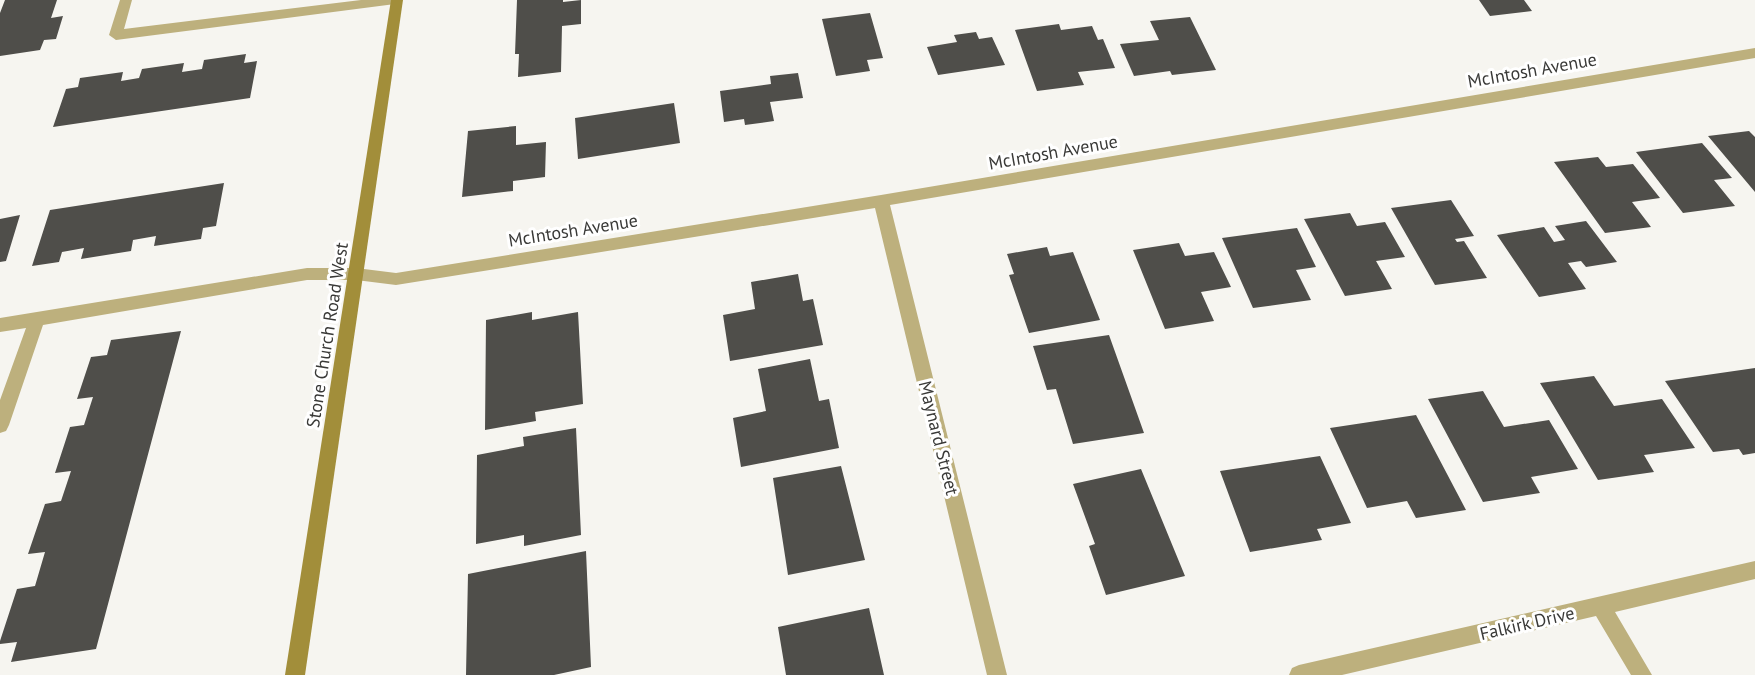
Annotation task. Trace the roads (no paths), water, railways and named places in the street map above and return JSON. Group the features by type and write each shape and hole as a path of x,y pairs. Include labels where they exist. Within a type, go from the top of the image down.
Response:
{"main road":[{"name":"Stone Church Road West","path":"295,675 396,0"}],"street":[{"path":"126,0 116,35 396,0"},
{"name":"McIntosh Avenue","path":"0,325 307,274 356,274 396,279 881,201 1755,53"},
{"name":"Maynard Street","path":"881,201 997,675"},
{"path":"0,425 37,319"},
{"name":"Falkirk Drive","path":"1299,675 1755,570"},
{"path":"1601,606 1642,675"}]}
